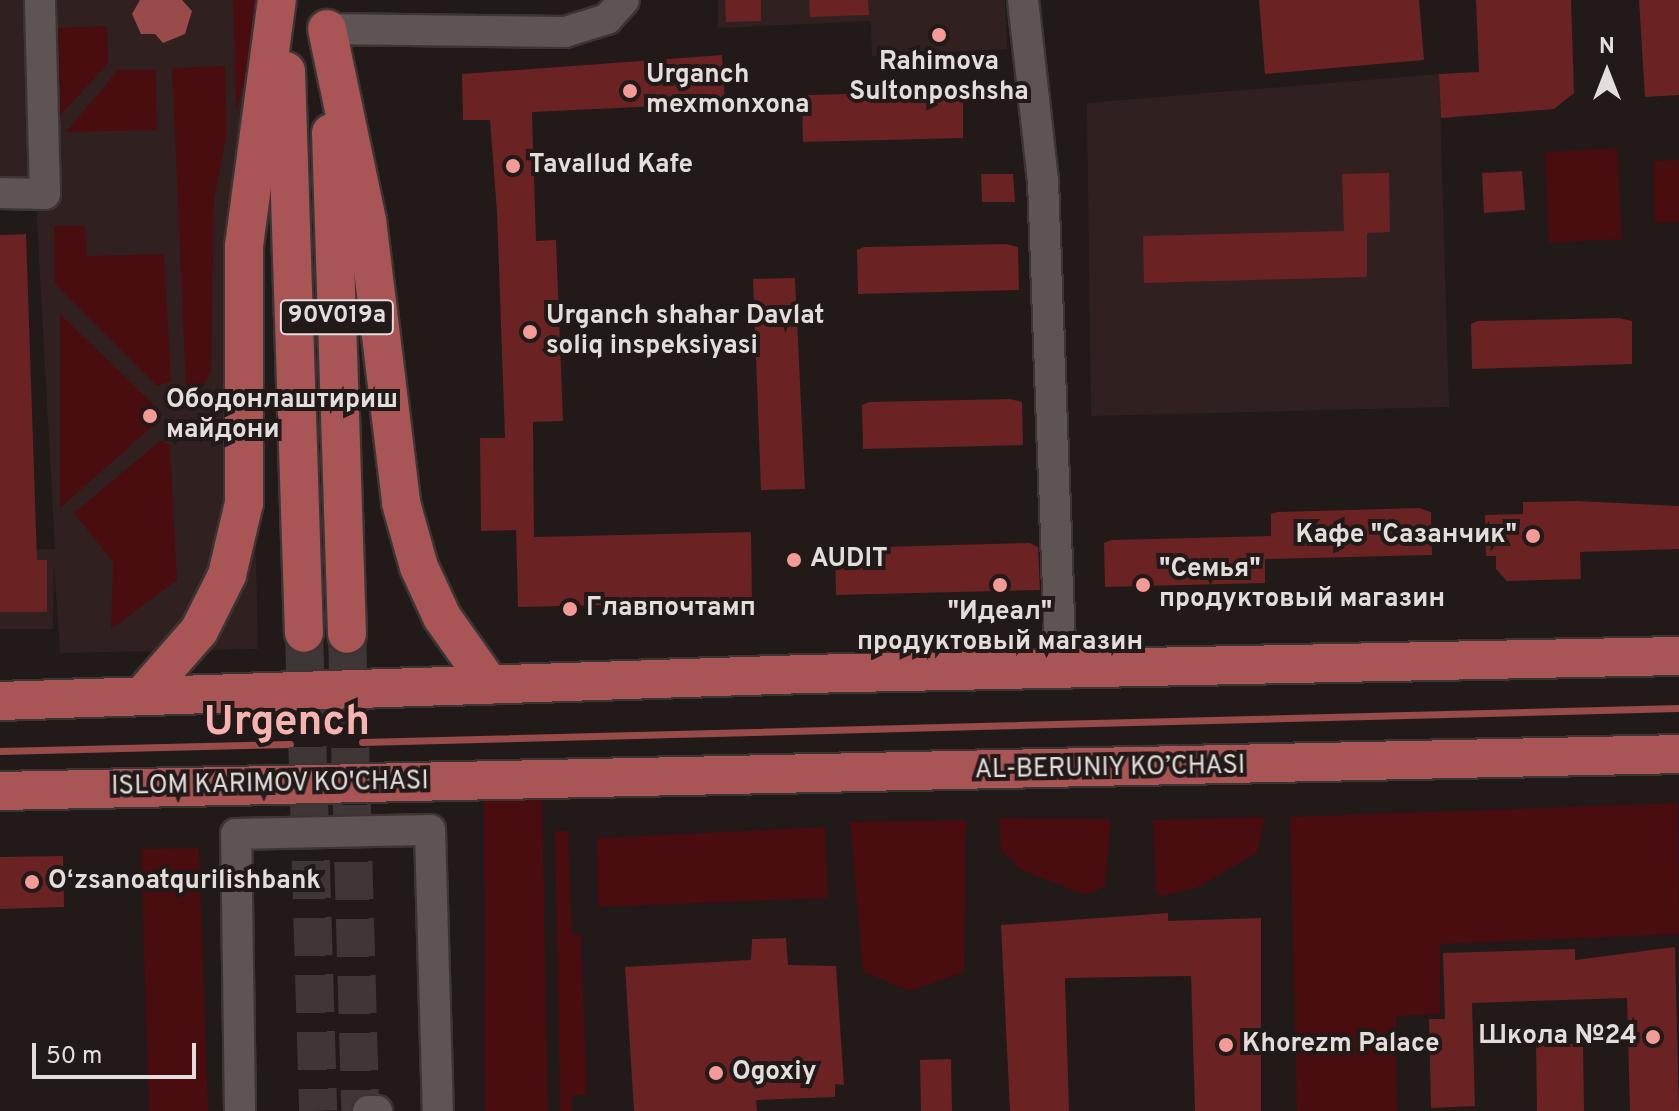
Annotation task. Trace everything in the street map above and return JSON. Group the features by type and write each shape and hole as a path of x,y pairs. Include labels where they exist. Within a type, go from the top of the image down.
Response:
{"main road":[{"path":"142,696 199,631 227,575 244,503 244,246 277,0"},
{"name":"90V019a","path":"283,0 304,633"},
{"path":"327,14 367,220 401,503 419,567 442,617 490,685"},
{"name":"90V019a","path":"327,14 347,634"},
{"path":"0,701 1061,669 1679,656"},
{"name":"AL-BERUNIY KO’CHASI","path":"540,778 1679,754"},
{"name":"ISLOM KARIMOV KO'CHASI","path":"0,791 540,778"}],"street":[{"path":"0,193 45,194 40,0"},
{"path":"327,14 565,32 607,19 624,0"},
{"path":"1023,0 1043,181 1061,669"},
{"path":"240,1111 236,834 430,830 438,1111"},
{"path":"368,1111 377,1111"}],"shaded area":[{"name":"Ободонлаштириш майдони","path":"0,0 243,0 258,649 60,653 54,562 53,629 0,629 0,550 55,549 35,183 0,182"},
{"path":"140,0 182,0 192,11 185,34 163,43 155,34 141,34 132,14"},
{"path":"233,0 259,0 260,29 236,111"},
{"name":"Rahimova Sultonposhsha","path":"718,0 1005,0 1007,49 872,56 871,21 718,28"},
{"path":"107,26 108,63 57,119 53,28"},
{"path":"225,66 227,131 214,200 211,371 202,388 186,389 172,68"},
{"path":"118,70 156,70 157,130 66,132"},
{"path":"1439,74 1449,407 1091,416 1087,103"},
{"path":"1617,148 1622,239 1549,243 1545,152"},
{"path":"1679,160 1679,222 1655,223 1653,161"},
{"path":"54,226 85,226 87,256 164,254 171,381 157,386 55,284"},
{"path":"60,314 153,404 153,426 60,508"},
{"path":"161,440 170,445 177,580 111,629 113,562 74,513"},
{"path":"484,795 542,795 548,1111 485,1111"},
{"path":"1678,803 1679,934 1440,944 1440,1014 1396,1016 1397,1111 1297,1111 1290,817"},
{"path":"1265,817 1257,853 1196,888 1162,896 1156,892 1153,820"},
{"path":"999,818 1111,819 1105,887 1084,895 1020,869 1001,850"},
{"path":"966,820 964,972 910,991 863,972 850,822"},
{"path":"825,827 828,898 598,907 597,838"},
{"path":"555,831 568,831 572,934 581,935 587,1095 572,1095 572,1111 560,1111"},
{"path":"199,848 208,1111 149,1111 141,849"}],"building":[{"path":"725,0 761,0 761,21 726,22"},
{"path":"809,0 868,0 869,15 810,17"},
{"path":"1259,0 1419,0 1424,60 1265,74"},
{"path":"1476,0 1571,0 1574,93 1554,109 1441,118 1439,74 1479,72"},
{"path":"1639,0 1679,0 1679,95 1645,97"},
{"path":"722,55 725,103 532,112 536,241 556,240 563,421 533,422 534,537 751,532 752,602 518,607 516,530 481,531 480,438 505,438 497,212 490,120 463,120 462,74"},
{"path":"950,91 963,94 963,138 803,142 802,97"},
{"path":"1522,171 1525,210 1484,213 1482,173"},
{"path":"1389,173 1390,232 1367,233 1367,277 1144,283 1143,236 1344,231 1342,174"},
{"path":"981,174 1013,174 1015,202 982,202"},
{"path":"26,234 37,560 47,560 47,612 0,612 0,235"},
{"path":"1006,244 1018,247 1019,290 858,294 857,250 864,247"},
{"path":"795,278 805,489 761,490 753,279"},
{"path":"1619,318 1632,321 1632,364 1472,369 1471,324 1478,321"},
{"path":"1010,399 1022,402 1023,445 863,449 862,405 869,402"},
{"path":"1578,501 1679,506 1679,549 1580,552 1581,579 1507,581 1496,569 1496,556 1486,556 1485,515 1523,514 1523,502"},
{"path":"1419,508 1431,512 1432,555 1265,559 1265,583 1105,587 1104,543 1111,540 1271,536 1271,514 1278,512"},
{"path":"1030,543 1038,547 1040,590 836,595 835,551 842,548"},
{"name":"Oʻzsanoatqurilishbank","path":"63,856 64,907 0,909 0,857"},
{"name":"Khorezm Palace","path":"1168,913 1168,921 1261,918 1261,1111 1195,1111 1191,976 1065,978 1069,1111 1010,1111 1001,925"},
{"path":"786,938 788,965 836,966 844,1085 835,1084 835,1097 756,1100 757,1111 634,1111 625,967 751,960 752,939"},
{"name":"Школа №24","path":"1675,947 1679,1111 1630,1111 1627,998 1472,1003 1475,1106 1431,1108 1429,1019 1445,1019 1443,953 1575,949 1575,960"},
{"path":"1536,1044 1583,1044 1584,1111 1537,1111"},
{"path":"951,1059 952,1111 921,1111 920,1060"}],"waterway":[{"path":"362,742 1679,708"},
{"path":"0,751 290,744"}],"tunnel":[{"path":"304,633 318,1111"},
{"path":"347,634 360,1111"}],"place":[{"name":"Rahimova Sultonposhsha","path":"939,35"},
{"name":"Urganch mexmonxona","path":"630,91"},
{"name":"Tavallud Kafe","path":"513,166"},
{"name":"Urganch shahar Davlat soliq inspeksiyasi","path":"530,332"},
{"name":"Ободонлаштириш майдони","path":"150,416"},
{"name":"Кафе \"Сазанчик\"","path":"1533,536"},
{"name":"AUDIT","path":"794,560"},
{"name":"\"Идеал\" продуктовый магазин","path":"1000,585"},
{"name":"\"Семья\" продуктовый магазин","path":"1143,585"},
{"name":"Главпочтамп","path":"570,609"},
{"name":"Oʻzsanoatqurilishbank","path":"32,882"},
{"name":"Школа №24","path":"1653,1037"},
{"name":"Khorezm Palace","path":"1226,1045"},
{"name":"Ogoxiy","path":"716,1073"}],"district":[{"name":"Urgench","path":"287,724"}]}
